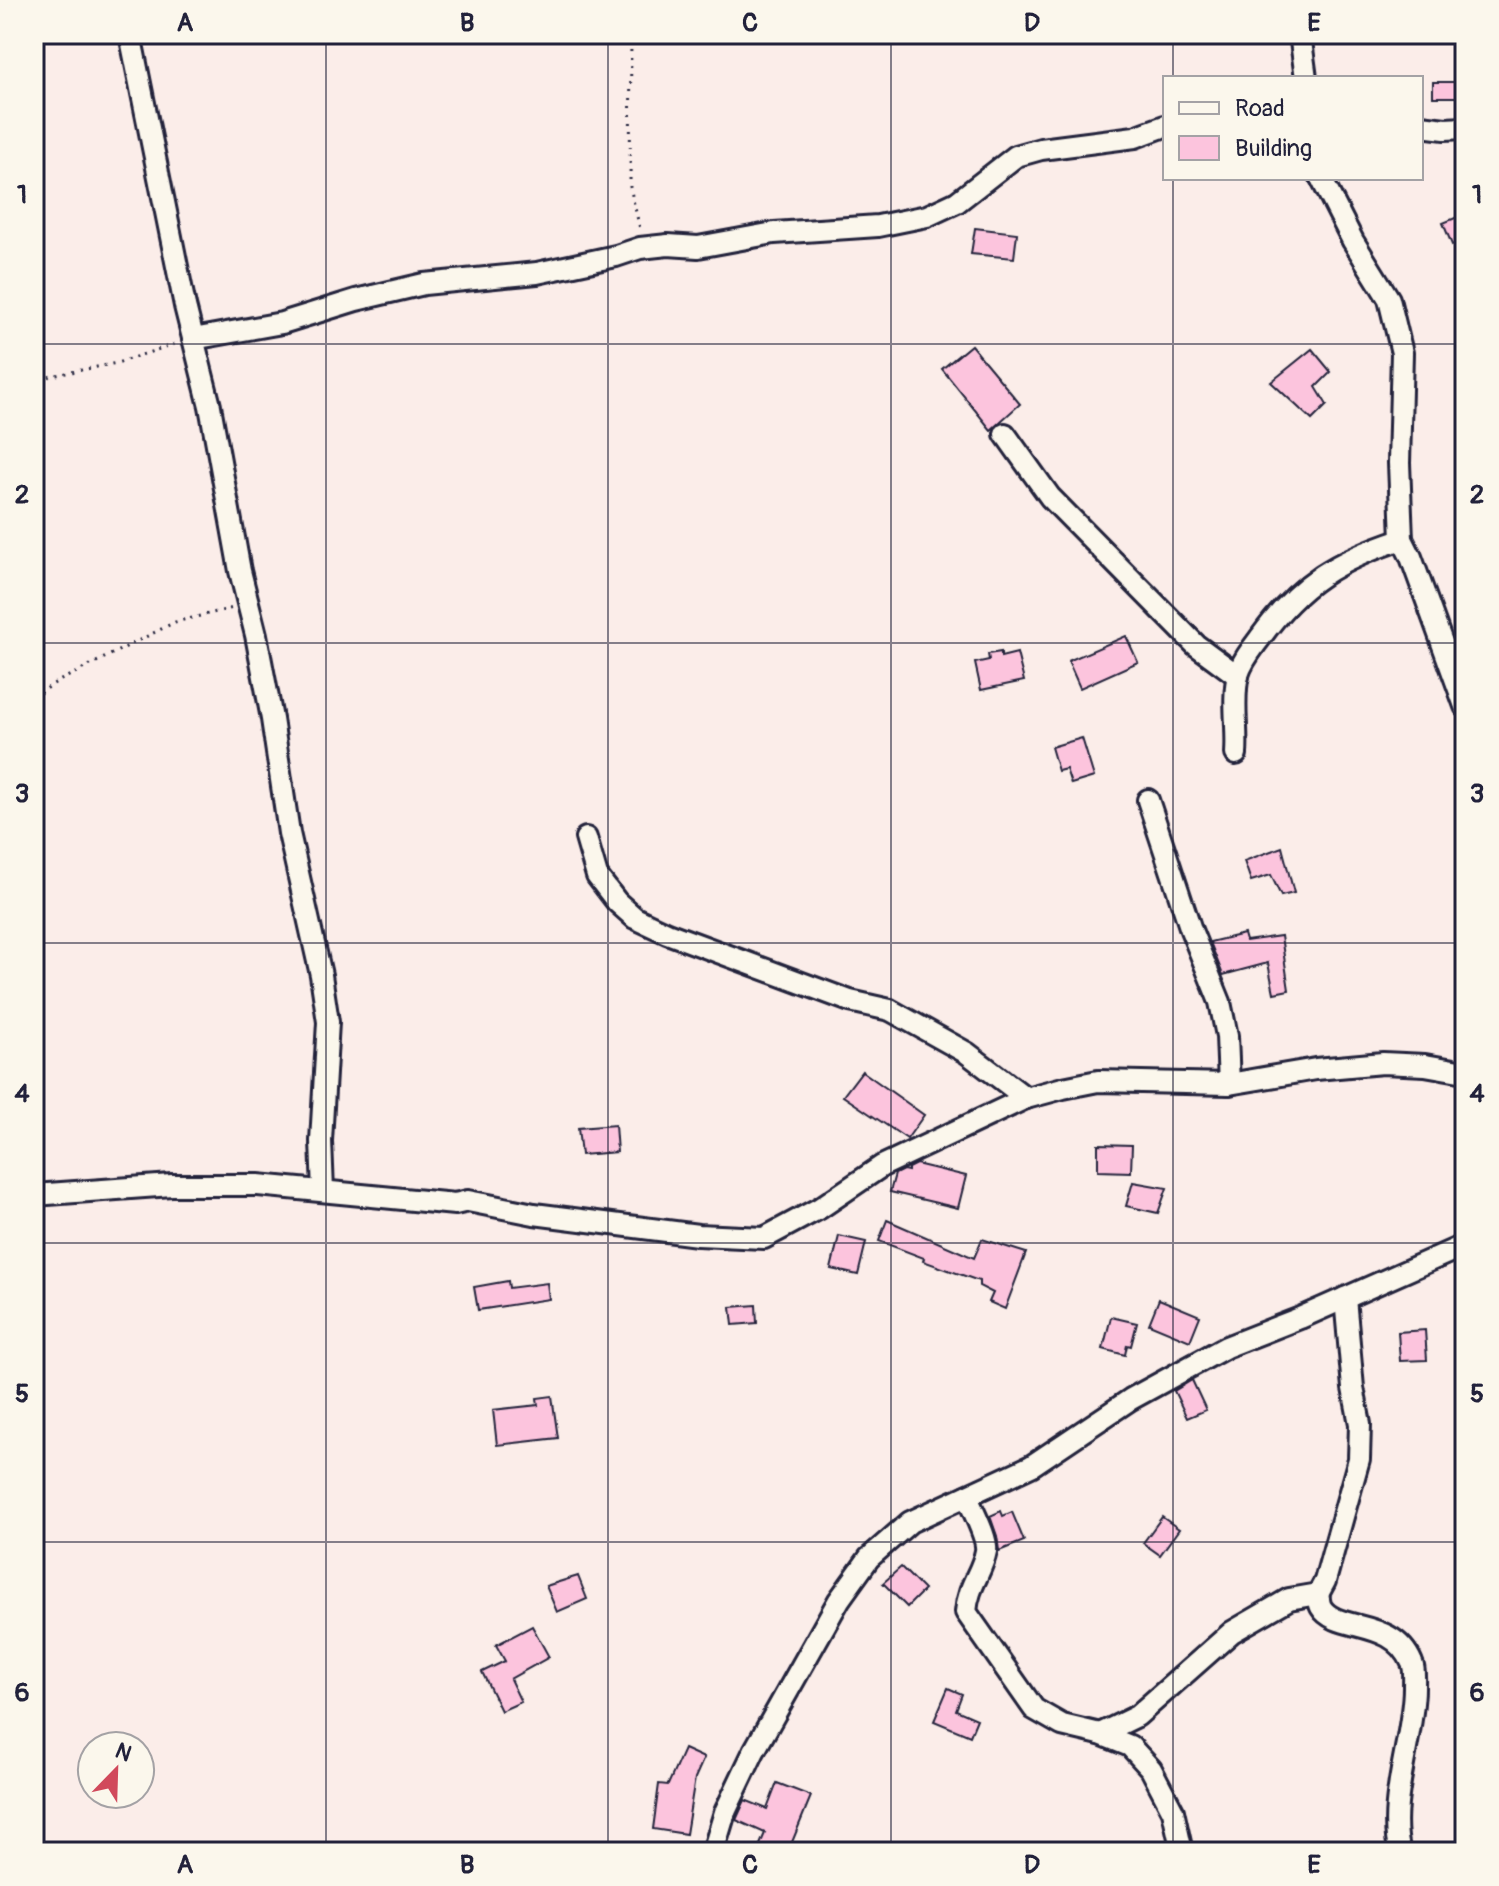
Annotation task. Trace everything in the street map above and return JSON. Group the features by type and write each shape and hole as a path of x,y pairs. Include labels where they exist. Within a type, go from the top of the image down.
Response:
{"street":[{"path":"130,34 193,339 210,406 272,719 289,833 321,975 328,1022 321,1141 323,1191"},
{"path":"1300,34 1306,76"},
{"path":"1423,126 1465,128"},
{"path":"193,339 282,323 356,300 424,284 537,273 647,247 698,247 774,233 878,226 927,216 957,202 1016,156 1041,149 1135,137 1163,127"},
{"path":"1322,180 1353,241 1389,299 1402,353 1399,463 1402,539 1465,706"},
{"path":"1005,434 1050,497 1196,645 1238,676"},
{"path":"1236,754 1238,676 1247,656 1274,618 1311,581 1358,554 1402,539"},
{"path":"1148,800 1191,930 1220,1002 1227,1036 1229,1084"},
{"path":"586,838 597,876 617,902 635,918 850,1001 890,1010 967,1053 1026,1098"},
{"path":"34,1195 172,1185 258,1185 455,1204 468,1201 534,1214 698,1235 764,1238 820,1208 882,1166 1026,1098 1098,1081 1229,1084 1316,1069 1383,1063 1425,1065 1465,1072"},
{"path":"713,1852 725,1812 754,1751 839,1600 869,1558 910,1522 1031,1466 1131,1399 1226,1347 1465,1245"},
{"path":"1345,1298 1353,1388 1360,1424 1359,1459 1325,1581 1318,1594 1321,1607 1332,1616 1392,1636 1414,1665 1414,1710 1395,1835 1400,1852"},
{"path":"967,1496 985,1539 986,1551 967,1594 966,1612 1034,1709 1062,1725 1100,1734 1130,1746 1151,1769 1173,1811 1182,1852"},
{"path":"1100,1734 1137,1716 1232,1632 1289,1599 1318,1594"}],"path":[{"path":"602,34 631,36 630,187 635,216 647,247"},
{"path":"34,383 51,376 117,363 193,339"},
{"path":"34,698 53,684 175,622 203,613 248,605"}],"building":[{"path":"1433,82 1459,82 1460,97 1433,97"},
{"path":"1465,214 1465,240 1452,245 1443,223"},
{"path":"975,228 1017,233 1014,258 971,254"},
{"path":"971,345 1020,404 991,430 942,369"},
{"path":"1312,349 1331,372 1316,387 1327,405 1312,420 1271,382"},
{"path":"1126,636 1138,662 1080,688 1068,661"},
{"path":"1001,652 1001,657 1017,653 1024,681 981,690 975,663 989,660 988,654"},
{"path":"1082,738 1094,777 1071,784 1066,769 1058,771 1051,747"},
{"path":"1282,847 1294,893 1281,896 1271,875 1251,881 1244,861"},
{"path":"1244,934 1246,941 1281,936 1289,990 1274,993 1268,963 1223,975 1210,942"},
{"path":"862,1071 924,1115 907,1139 843,1096"},
{"path":"615,1125 617,1152 581,1155 578,1128"},
{"path":"1098,1144 1132,1145 1131,1172 1098,1171"},
{"path":"916,1164 966,1176 958,1208 890,1192 895,1174 908,1171"},
{"path":"1133,1182 1167,1188 1158,1213 1126,1206"},
{"path":"887,1220 974,1258 982,1239 1026,1253 1005,1309 989,1302 993,1293 979,1286 979,1281 879,1241"},
{"path":"839,1236 866,1242 858,1275 831,1269"},
{"path":"508,1281 509,1288 547,1283 549,1299 478,1310 474,1287"},
{"path":"1159,1299 1200,1316 1190,1341 1149,1324"},
{"path":"756,1305 757,1323 733,1325 731,1307"},
{"path":"1111,1317 1137,1323 1131,1346 1127,1345 1125,1355 1103,1349"},
{"path":"1425,1330 1427,1360 1400,1361 1398,1332"},
{"path":"1192,1380 1206,1410 1187,1418 1174,1391"},
{"path":"552,1396 558,1438 497,1445 493,1410 538,1405 537,1398"},
{"path":"1001,1511 1003,1516 1012,1512 1024,1541 999,1551 990,1516"},
{"path":"1162,1517 1179,1529 1160,1555 1143,1543"},
{"path":"901,1567 924,1590 907,1607 883,1583"},
{"path":"578,1576 587,1599 557,1612 546,1586"},
{"path":"532,1626 549,1657 510,1679 521,1702 501,1711 482,1672 505,1661 496,1645"},
{"path":"948,1688 962,1694 956,1710 977,1719 970,1736 934,1721"},
{"path":"684,1749 704,1758 695,1778 686,1834 653,1829 659,1784 668,1785"},
{"path":"777,1783 811,1796 788,1852 757,1852 765,1833 736,1820 745,1800 767,1809"}]}
